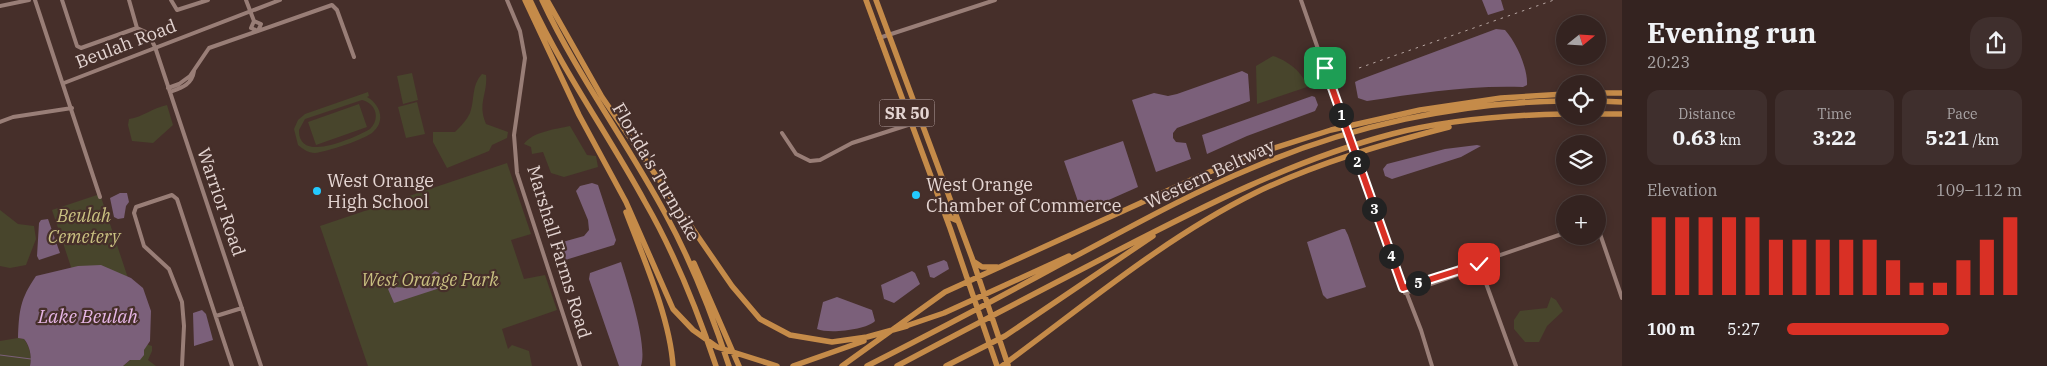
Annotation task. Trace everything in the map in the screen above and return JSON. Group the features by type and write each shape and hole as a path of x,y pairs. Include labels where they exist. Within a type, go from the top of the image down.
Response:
{"highway":[{"path":"525,0 558,73 642,237 666,295 683,321 703,339 717,347 777,366"},
{"name":"Florida's Turnpike","path":"530,0 558,55 658,224 696,309 716,366"},
{"name":"Florida's Turnpike","path":"542,0 570,54 666,215 695,273 730,366"},
{"path":"547,0 602,97 732,286 750,309 770,325 790,335 807,340 832,342 867,337 907,326"},
{"name":"SR 50","path":"866,0 938,197 996,366"},
{"name":"SR 50","path":"876,0 972,258 1008,366"},
{"path":"1606,93 1622,93"},
{"path":"842,366 930,301 967,281 1202,175 1270,148 1353,124 1456,104 1501,98 1556,95"},
{"name":"Western Beltway","path":"867,366 1088,250 1252,168 1354,132 1449,111 1505,104 1556,101"},
{"path":"1606,101 1622,102"},
{"path":"903,103 912,116 921,122"},
{"name":"Western Beltway","path":"897,366 1258,180 1338,150 1412,130 1465,122 1556,114"},
{"path":"1606,114 1622,114"},
{"path":"996,366 1016,354 1158,252 1223,210 1290,177 1360,151 1465,122"},
{"path":"911,124 924,131"},
{"path":"602,157 623,203 649,276 670,344 673,366"},
{"path":"938,197 951,218 958,221"},
{"path":"946,366 999,339 1120,257 1198,210"},
{"path":"666,215 699,273 739,366"},
{"path":"793,366 907,326 1088,250"},
{"path":"972,258 982,267 999,267"},
{"path":"1002,366 1016,354"}],"street":[{"path":"0,6 29,0"},
{"name":"Beulah Road","path":"36,0 64,83 280,0"},
{"path":"62,0 77,46 81,48 136,28 148,33 155,47"},
{"path":"129,0 136,28"},
{"path":"171,0 177,10 208,0"},
{"path":"246,0 254,21 251,28 258,31"},
{"name":"Marshall Farms Road","path":"507,0 520,31 525,58 514,135 518,173 580,366"},
{"path":"879,38 995,0"},
{"path":"1302,0 1372,204 1403,288 1421,330 1432,366"},
{"path":"169,90 184,82 194,72 209,48 334,6 354,57"},
{"path":"254,21 261,24 258,31"},
{"name":"Warrior Road","path":"155,47 262,366"},
{"path":"64,83 100,197"},
{"path":"0,122 13,117 72,108"},
{"path":"782,132 796,154 810,161 820,160 852,143 911,124"},
{"path":"182,366 184,326 182,302 168,270 144,246 134,213 136,207 172,195 177,199 232,366"},
{"path":"1403,288 1479,264 1556,236"},
{"path":"1604,245 1622,298"},
{"path":"1405,293 1471,270 1479,264"},
{"path":"1479,264 1516,366"},
{"path":"216,316 242,308"}],"green space":[{"path":"1273,56 1284,61 1299,72 1307,87 1257,104 1256,66"},
{"path":"412,73 418,100 403,104 397,76"},
{"path":"482,74 486,75 483,117 486,124 508,132 507,138 492,145 489,151 447,168 433,142 433,132 455,132 463,123 472,108 476,83"},
{"path":"368,92 369,96 367,97 378,108 380,118 377,128 369,135 346,145 315,153 308,152 298,145 294,129 298,120 305,114","holes":["362,100 374,108 376,116 370,129 352,138 328,146 317,147 307,145 301,140 299,130 305,119"]},
{"path":"417,102 425,134 406,138 398,107"},
{"path":"359,104 367,127 316,145 308,122"},
{"path":"167,105 173,125 153,143 132,141 128,125 129,119"},
{"path":"570,126 587,155 596,156 598,167 564,177 551,173 543,152 532,154 531,147 524,144 538,134"},
{"name":"West Orange Park","path":"507,163 531,234 511,240 524,279 545,275 557,310 502,329 508,349 512,345 529,351 532,366 368,366 320,226"},
{"name":"Beulah Cemetery","path":"100,194 132,290 84,306 52,210"},
{"path":"0,210 18,224 34,226 36,239 26,265 10,268 0,266"},
{"path":"1551,297 1556,300 1563,311 1547,326 1539,342 1525,342 1514,329 1514,320 1520,311 1547,308"},
{"path":"24,339 28,345 31,356 30,366 0,366 0,341"},
{"path":"146,344 152,346 148,360 156,366 123,366 144,350"}],"water":[{"path":"1482,0 1501,0 1504,10 1488,15"},
{"path":"1496,29 1505,30 1517,48 1526,71 1527,85 1523,87 1445,90 1367,101 1358,98 1355,82 1359,80"},
{"path":"1242,71 1248,74 1250,101 1177,128 1173,133 1173,138 1176,142 1186,143 1191,159 1156,172 1132,100 1154,93 1168,96 1177,94"},
{"path":"1312,96 1315,97 1318,105 1315,111 1247,136 1207,154 1202,135"},
{"path":"1123,141 1138,187 1086,210 1081,210 1064,161"},
{"path":"1481,146 1461,157 1392,179 1385,176 1383,169 1387,164 1445,149"},
{"path":"592,183 598,185 616,240 614,245 562,261 559,243 584,236 589,230 588,220 576,191 580,186"},
{"path":"120,193 127,193 129,202 126,206 124,218 118,219 114,217 110,198"},
{"path":"48,219 60,253 39,260 37,256 39,223 41,220"},
{"path":"1345,229 1348,235 1366,287 1327,299 1323,295 1307,242"},
{"path":"944,260 947,262 949,269 934,278 930,277 927,266"},
{"path":"621,262 640,330 642,344 641,366 619,366 589,279 590,273"},
{"name":"Lake Beulah","path":"101,265 131,278 143,288 151,311 150,341 144,350 144,355 140,360 130,360 123,366 30,366 31,355 29,348 24,339 18,338 18,329 24,299 36,276 78,266"},
{"path":"435,271 439,273 443,287 394,303 388,289 390,287 415,288"},
{"path":"912,271 915,273 920,284 894,303 884,299 881,285"},
{"path":"837,297 872,310 875,321 856,329 830,331 817,329 823,302"},
{"path":"202,310 206,314 213,340 194,346 193,313"}],"waterway":[{"path":"0,355 31,359"}],"railway":[{"path":"1359,68 1554,0"}],"place":[{"name":"West Orange High School","path":"317,191"},
{"name":"West Orange Chamber of Commerce","path":"916,195"}],"route":[{"path":"1325,68 1403,288 1479,264"}]}
